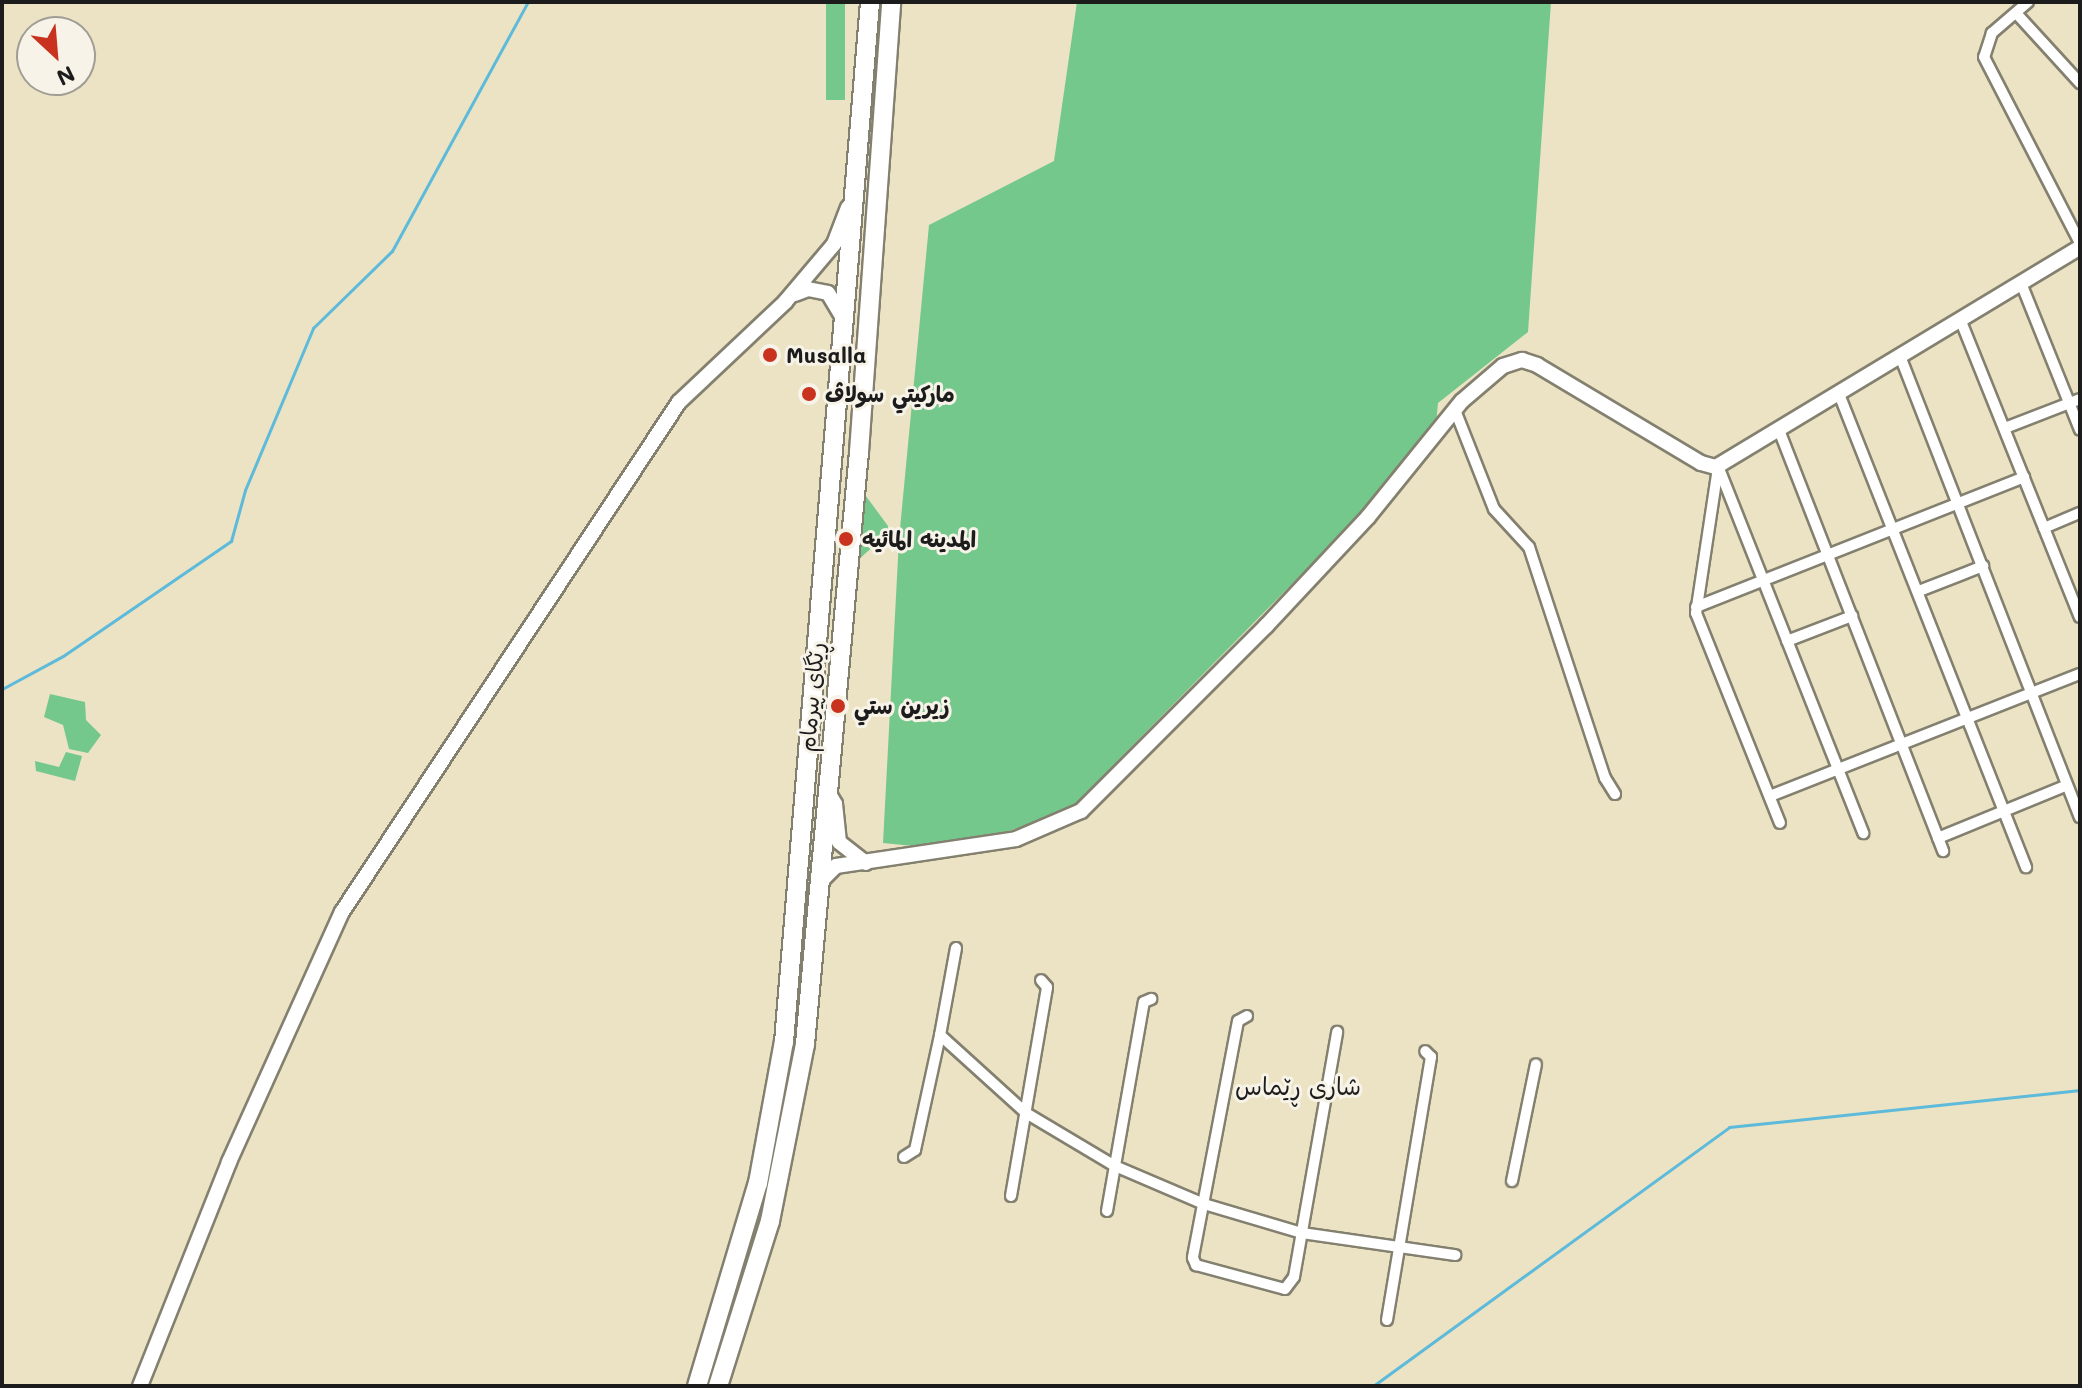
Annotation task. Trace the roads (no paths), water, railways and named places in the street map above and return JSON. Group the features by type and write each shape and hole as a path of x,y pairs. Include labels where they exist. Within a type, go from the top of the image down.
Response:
{"highway":[{"path":"869,8 890,9"},
{"name":"ڕێگای پیرمام","path":"697,1386 758,1183 784,1042 869,8"},
{"name":"ڕێگای پیرمام","path":"718,1386 770,1221 805,1044 854,503 890,9"},
{"path":"830,509 854,503"}],"street":[{"path":"819,883 836,866 1016,839 1081,811 1358,528 1455,410 1497,369 1522,360 1706,466 1718,466 2021,283 2080,241 1984,57 1992,33 2028,2"},
{"path":"2016,13 2080,83"},
{"path":"140,1386 229,1162 342,912 679,402 785,302 834,244 853,188"},
{"path":"2021,283 2075,401 2080,430"},
{"path":"785,302 808,289 828,293 841,309 845,329"},
{"path":"1960,319 2080,617"},
{"path":"1900,356 2072,787 2080,817"},
{"path":"1839,394 1896,529 2026,867"},
{"path":"2005,428 2075,401"},
{"path":"1455,410 1494,509 1523,537 1537,567 1592,740 1615,794"},
{"path":"1779,430 1943,851"},
{"path":"1718,466 1863,833"},
{"path":"1718,466 1696,607 1780,823"},
{"path":"1696,607 2024,477"},
{"path":"2044,528 2080,513"},
{"path":"1919,591 1983,566"},
{"path":"1787,641 1852,616"},
{"path":"1770,796 2080,674"},
{"path":"1938,838 2072,787"},
{"path":"827,791 835,804 839,842 866,863"},
{"path":"904,1157 915,1150 956,948"},
{"path":"1011,1196 1047,987 1041,980"},
{"path":"1107,1211 1144,1002 1151,999"},
{"path":"1247,1016 1238,1021 1204,1204 1196,1265 1285,1289 1293,1284 1337,1032"},
{"path":"940,1035 1026,1113 1115,1166 1204,1204 1302,1233 1455,1255"},
{"path":"1387,1320 1402,1247 1431,1057 1425,1051"},
{"path":"1512,1181 1536,1064"}],"waterway":[{"path":"2,689 63,656 231,541 245,490 313,328 392,251 528,2"},
{"path":"1373,1386 1729,1127 2080,1090"},
{"path":"1189,1386 1216,1386"}],"place":[{"name":"Musalla","path":"770,355"},
{"name":"ماركيتي سولاڤ","path":"809,394"},
{"name":"المدينه المائيه","path":"846,539"},
{"name":"زيرين ستي","path":"838,706"}],"district":[{"name":"شاری ڕێماس","path":"1298,1086"}]}
